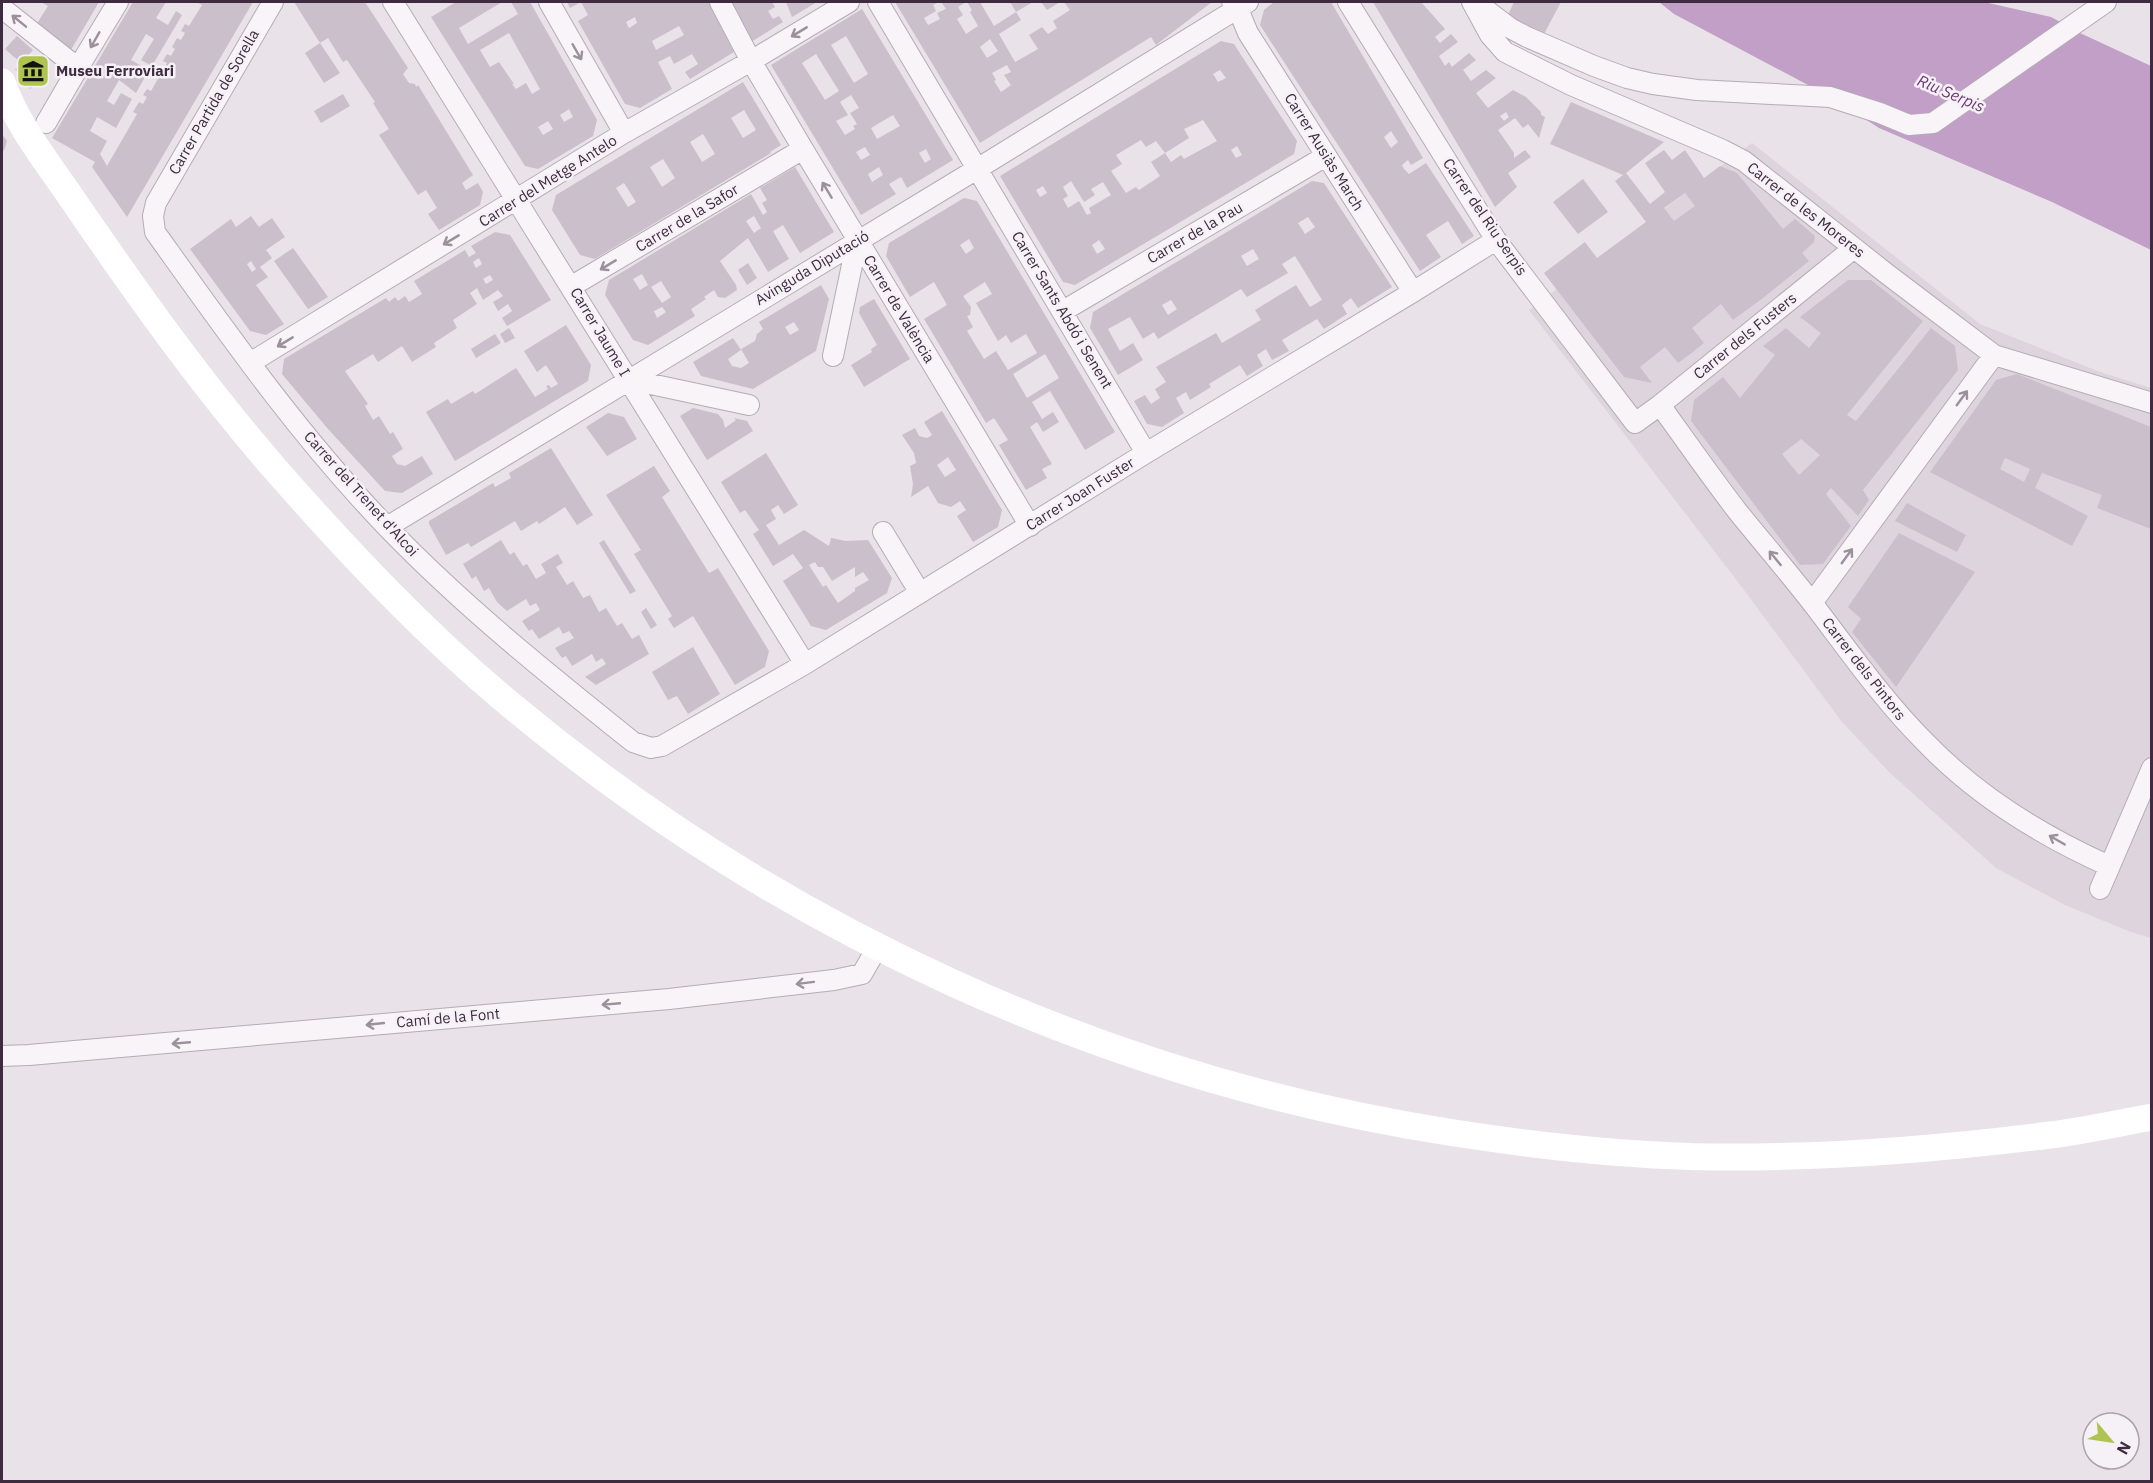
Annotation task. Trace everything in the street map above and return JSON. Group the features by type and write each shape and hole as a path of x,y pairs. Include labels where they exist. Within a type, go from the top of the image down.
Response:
{"main road":[{"path":"4,94 119,268 194,372 319,519 411,614 508,703 621,790 750,875 828,921 958,985 1035,1018 1164,1066 1264,1094 1365,1118 1505,1140 1642,1154 1714,1157 1822,1155 1929,1149 2054,1135 2151,1117"}],"street":[{"path":"46,123 73,65 118,2"},
{"name":"Carrer Partida de Sorella","path":"156,203 273,2"},
{"name":"Carrer Jaume I","path":"393,2 572,286 627,379 805,664"},
{"path":"549,2 624,134"},
{"name":"Carrer de València","path":"720,2 802,149 1029,526"},
{"name":"Carrer del Metge Antelo","path":"250,363 624,134 849,2"},
{"name":"Carrer Sants Abdó i Senent","path":"878,2 1146,453"},
{"name":"Carrer del Riu Serpis","path":"1348,2 1496,240 1635,423"},
{"path":"1474,2 1510,28 1527,37 1627,78 1697,90 1830,97 1910,125 1933,123 2106,2"},
{"name":"Carrer de les Moreres","path":"1474,2 1490,35 1505,52 1571,85 1744,161 1994,355 2151,404"},
{"name":"Avinguda Diputació","path":"387,526 977,169 1239,4"},
{"name":"Carrer Ausiàs March","path":"1239,4 1248,33 1413,292"},
{"path":"2,8 73,65"},
{"name":"Carrer de la Safor","path":"572,286 802,149"},
{"name":"Carrer de la Pau","path":"1063,310 1326,156"},
{"name":"Carrer del Trenet d'Alcoi","path":"156,203 153,216 155,232 293,420 387,526 502,636 633,742 651,748 662,746"},
{"path":"833,356 857,240"},
{"name":"Carrer Joan Fuster","path":"662,746 805,664 1496,240"},
{"name":"Carrer dels Fusters","path":"1635,423 1854,248"},
{"name":"Carrer dels Pintors","path":"1994,355 1812,603 1898,713 1956,771 2025,822 2082,854 2109,866"},
{"path":"627,379 749,405"},
{"path":"1660,405 1737,510 1812,603"},
{"path":"883,532 920,593"},
{"path":"2100,889 2151,768"},
{"name":"Camí de la Font","path":"2,1056 248,1037 669,999 834,980 862,974 878,946"}],"shaded area":[{"path":"1752,143 1980,324 2100,372 2151,388 2151,938 2065,905 1996,868 1890,773 1842,722 1735,578 1529,310"}],"water":[{"name":"Riu Serpis","path":"1659,2 1984,2 2051,17 2151,66 2151,250 2052,202 1879,128 1817,88 1674,14"}],"building":[{"path":"41,2 99,2 68,55 36,25 48,6"},
{"path":"133,2 166,2 156,18 168,25 176,11 182,15 152,66 141,60 154,39 146,34 131,60 149,70 136,93 119,80 107,101 114,105 121,93 132,99 116,128 97,117 90,131 107,141 100,154 107,166 137,114 133,112 139,102 143,104 147,97 143,95 147,89 151,91 167,63 163,61 167,54 171,56 175,49 172,47 177,38 181,40 185,33 181,31 185,24 189,26 202,5 196,2 253,2 127,217 92,167 95,162 52,138"},
{"path":"294,2 365,2 408,68 403,74 409,83 415,84 416,87 418,85 473,175 462,183 466,190 478,183 483,192 480,205 439,230 428,214 437,208 426,190 418,195 379,135 389,129 373,103 375,102 347,60 343,62 328,38 320,43"},
{"path":"456,2 502,2 459,28 468,44 518,14 511,2 530,2 597,120 593,136 538,169 525,166 431,17","holes":["509,33 540,89 532,94 526,83 516,89 499,62 490,67 480,50","569,109 573,117 564,122 560,115","548,121 553,129 543,135 538,127"]},
{"path":"567,2 581,2 570,8"},
{"path":"581,2 709,2 734,52 690,79 685,72 698,64 692,54 674,64 670,56 658,62 672,89 640,108 625,104 578,21 588,15","holes":["635,17 637,23 629,28 626,22","679,26 684,35 656,50 652,41"]},
{"path":"730,2 772,2 775,7 768,11 773,19 779,16 783,22 751,42"},
{"path":"786,2 817,2 792,17"},
{"path":"895,2 939,2 933,5 936,11 924,18 928,25 940,19 937,13 946,9 941,2 966,2 958,7 963,15 957,19 966,34 978,26 967,2 980,2 994,26 1016,12 1021,20 999,34 1015,62 1038,49 1029,35 1042,27 1048,34 1057,28 1053,21 1070,10 1064,2 1212,2 1156,45 1151,37 980,143","holes":["990,39 998,51 987,58 980,47","1007,65 1011,72 1004,75 1011,85 1001,92 992,73"]},
{"path":"1010,2 1033,2 1016,12"},
{"path":"1041,2 1060,2 1047,10"},
{"path":"1274,2 1331,2 1423,158 1411,165 1408,160 1402,165 1404,169 1409,174 1426,163 1474,236 1462,244 1448,221 1426,235 1441,257 1420,271 1260,25 1264,10","holes":["1391,131 1398,142 1391,148 1384,137"]},
{"path":"1373,2 1421,2 1445,29 1435,37 1440,43 1451,34 1458,42 1439,56 1445,66 1449,62 1452,67 1469,53 1476,60 1463,70 1471,81 1486,70 1496,78 1476,93 1488,108 1513,90 1526,97 1545,117 1539,138 1528,124 1523,128 1515,118 1498,130 1514,153 1514,158 1525,150 1531,157 1508,173 1517,187 1495,207","holes":["1506,112 1509,117 1504,121 1500,116"]},
{"path":"1514,2 1561,2 1544,34 1508,15"},
{"path":"862,9 953,160 907,188 901,177 889,184 896,194 861,215 771,65","holes":["846,36 868,74 854,83 831,45","816,54 839,91 825,100 802,63","851,95 859,108 850,113 857,124 853,126 855,129 845,135 836,121 848,115 840,102","893,115 900,126 877,139 871,128","865,147 870,155 861,160 856,152","926,149 931,159 925,163 919,153","879,167 883,175 872,182 868,174"]},
{"path":"17,36 33,50 21,63 5,49"},
{"path":"1221,41 1234,44 1297,141 1294,154 1075,285 1063,282 1000,176","holes":["1220,70 1226,78 1218,82 1213,74","1203,120 1217,141 1184,159 1181,155 1171,162 1165,153 1189,138 1184,129","1141,140 1146,147 1156,141 1165,153 1151,162 1160,176 1139,190 1136,187 1126,193 1111,171 1122,164 1116,155","1237,146 1242,155 1236,158 1231,150","1071,181 1084,202 1095,195 1091,189 1103,182 1111,195 1089,208 1091,213 1087,215 1079,201 1068,208 1063,199 1068,196 1063,187","1043,186 1047,193 1040,197 1036,190","1099,240 1105,249 1097,254 1092,245"]},
{"path":"320,43 340,73 324,83 305,53"},
{"name":"Museu Ferroviari","path":"35,54 50,73 30,89 15,69"},
{"path":"743,82 781,145 595,259 580,255 552,210 556,195","holes":["744,110 756,130 743,138 731,118","703,134 715,154 702,162 690,142","663,159 675,178 662,187 650,167","624,183 636,202 628,207 616,188"]},
{"path":"343,94 350,106 321,123 314,111"},
{"path":"1571,102 1664,142 1626,173 1650,204 1665,192 1645,163 1664,150 1672,160 1685,150 1704,178 1720,166 1737,173 1783,229 1795,219 1815,236 1814,242 1802,253 1809,261 1733,320 1721,304 1692,328 1704,343 1678,363 1665,347 1640,367 1652,383 1624,377 1544,273 1585,242 1597,258 1646,222 1615,181 1623,175 1550,144","holes":["1685,193 1695,206 1674,221 1664,208"]},
{"path":"2,134 7,141 2,153"},
{"path":"795,167 834,232 800,253 783,225 773,231 789,259 768,272 748,238 720,261 737,290 725,298 718,297 714,290 704,297 706,299 691,309 695,316 648,345 633,340 605,295 609,280 751,194 763,215 767,212 762,203 767,200 760,188","holes":["754,216 761,228 754,233 746,221","642,274 648,285 640,290 633,279","661,281 671,297 662,303 651,287","662,307 666,312 657,318 654,311"]},
{"path":"1583,179 1608,212 1578,234 1553,202"},
{"path":"1312,181 1324,183 1392,287 1358,308 1351,298 1342,305 1347,314 1324,329 1317,319 1282,340 1289,351 1272,360 1266,349 1257,355 1263,366 1247,376 1240,365 1209,384 1211,387 1190,400 1186,392 1176,398 1184,413 1162,427 1147,424 1134,401 1145,395 1151,404 1160,398 1155,389 1166,382 1156,367 1216,333 1222,343 1261,320 1255,310 1296,285 1310,307 1322,300 1295,256 1282,264 1288,273 1247,297 1241,289 1158,339 1154,332 1143,339 1130,317 1108,329 1120,351 1133,343 1143,360 1118,375 1090,328 1093,312","holes":["1308,217 1315,227 1305,234 1298,223","1253,249 1259,259 1247,266 1241,256","1171,300 1177,309 1168,315 1162,305"]},
{"path":"964,198 977,201 1115,432 1085,450 1050,391 1032,402 1042,419 1053,412 1059,422 1043,432 1037,422 1030,427 1052,464 1042,469 1047,478 1026,490 999,445 1008,440 994,418 986,423 924,319 947,305 934,282 910,297 886,256 889,243","holes":["969,239 974,248 966,254 960,245","985,282 992,294 976,303 998,341 1006,335 1011,343 1026,334 1037,353 1008,370 996,351 984,359 967,331 973,327 967,316 970,315 971,307 963,296","1045,354 1059,378 1027,398 1013,374"]},
{"path":"251,216 259,227 272,218 285,237 266,250 272,258 260,267 268,277 256,285 284,324 266,335 250,331 190,249 231,219 236,227","holes":["251,261 256,269 252,272 247,264"]},
{"path":"495,232 510,235 551,300 507,326 502,318 512,311 508,304 498,311 493,302 503,296 498,290 483,300 477,288 470,293 477,304 453,320 457,328 434,343 436,347 412,362 402,346 378,362 373,354 345,371 368,404 365,406 373,420 379,416 390,434 393,432 403,449 392,456 397,464 405,466 422,456 433,474 402,493 385,491 328,429 282,374 284,359 386,298 389,302 395,297 398,301 405,296 409,302 422,294 414,281 465,250 469,257 476,253 471,246","holes":["479,258 482,264 476,268 473,262","490,275 493,280 486,284 483,279"]},
{"path":"293,248 328,297 308,309 274,261"},
{"path":"748,263 757,278 747,285 738,270"},
{"path":"1848,280 1871,280 1923,321 1847,415 1856,421 1931,328 1955,346 1958,370 1863,490 1869,500 1858,516 1831,488 1826,494 1851,526 1823,564 1800,565 1691,421 1694,400 1723,377 1740,398 1775,355 1763,346 1786,328 1809,348 1821,333 1800,317","holes":["1801,439 1820,455 1799,475 1782,454"]},
{"path":"821,285 829,299 816,351 753,389 701,376 693,362 733,338 741,350 728,359 732,366 741,368 749,363 741,349 755,341 757,334 763,329 759,322","holes":["794,322 799,330 790,335 785,327"]},
{"path":"874,299 910,359 864,387 851,365 872,352 871,349 877,345 859,313 860,307"},
{"path":"566,325 591,365 588,381 455,461 426,412 448,399 451,404 473,391 475,394 516,368 535,397 548,389 546,386 549,385 551,388 558,384 546,365 537,372 524,351"},
{"path":"509,328 515,338 505,343 500,334"},
{"path":"495,334 501,343 476,358 471,349"},
{"path":"2017,374 2151,427 2151,529 2097,508 2102,495 2042,473 2035,488 2088,516 2072,546 1930,472 1996,380","holes":["2005,458 2030,469 2024,482 2000,469"]},
{"path":"693,408 718,414 725,428 736,420 734,418 747,421 753,431 707,460 680,416"},
{"path":"942,411 1002,510 998,527 973,542 957,516 966,510 960,501 951,507 938,503 928,486 911,497 913,484 910,466 916,463 914,453 902,435 915,428 919,436 927,438 932,435 924,422","holes":["948,457 956,470 945,477 937,465"]},
{"path":"608,413 624,417 637,439 607,456 586,427"},
{"path":"551,448 593,515 577,525 565,507 539,524 537,521 521,531 515,521 471,547 468,543 446,555 429,521 493,483 495,487 511,478 509,473"},
{"path":"766,453 798,505 784,514 778,505 771,510 776,519 766,525 779,545 804,530 829,546 831,538 846,541 868,540 892,578 887,593 826,630 811,626 783,581 803,568 793,554 773,566 753,534 759,530 745,510 740,513 721,482","holes":["815,562 818,567 823,567 832,581 855,567 855,577 863,572 869,580 855,588 855,591 838,603 826,585 823,587 809,565"]},
{"path":"654,466 670,491 662,497 709,573 718,568 769,651 765,667 735,685 693,616 674,628 668,619 672,616 634,554 641,550 606,495"},
{"path":"1907,503 1966,535 1957,552 1895,521"},
{"path":"1899,533 1975,572 1896,687 1852,632 1861,619 1848,607"},
{"path":"501,540 510,555 514,552 523,566 527,564 536,579 546,573 541,564 558,554 563,563 556,567 567,585 573,581 583,598 590,595 599,612 606,608 617,626 622,623 632,639 639,635 649,654 596,685 585,677 606,664 602,658 596,662 592,654 572,666 566,656 562,658 555,648 574,638 569,631 563,634 559,627 539,639 522,621 540,610 536,603 530,606 526,599 507,611 497,602 489,588 484,591 476,576 472,579 463,564"},
{"path":"604,540 636,591 630,594 599,543"},
{"path":"646,608 657,625 651,629 641,612"},
{"path":"693,647 720,694 688,714 677,696 668,700 652,672"}],"place":[{"name":"Museu Ferroviari","path":"33,71"}]}
